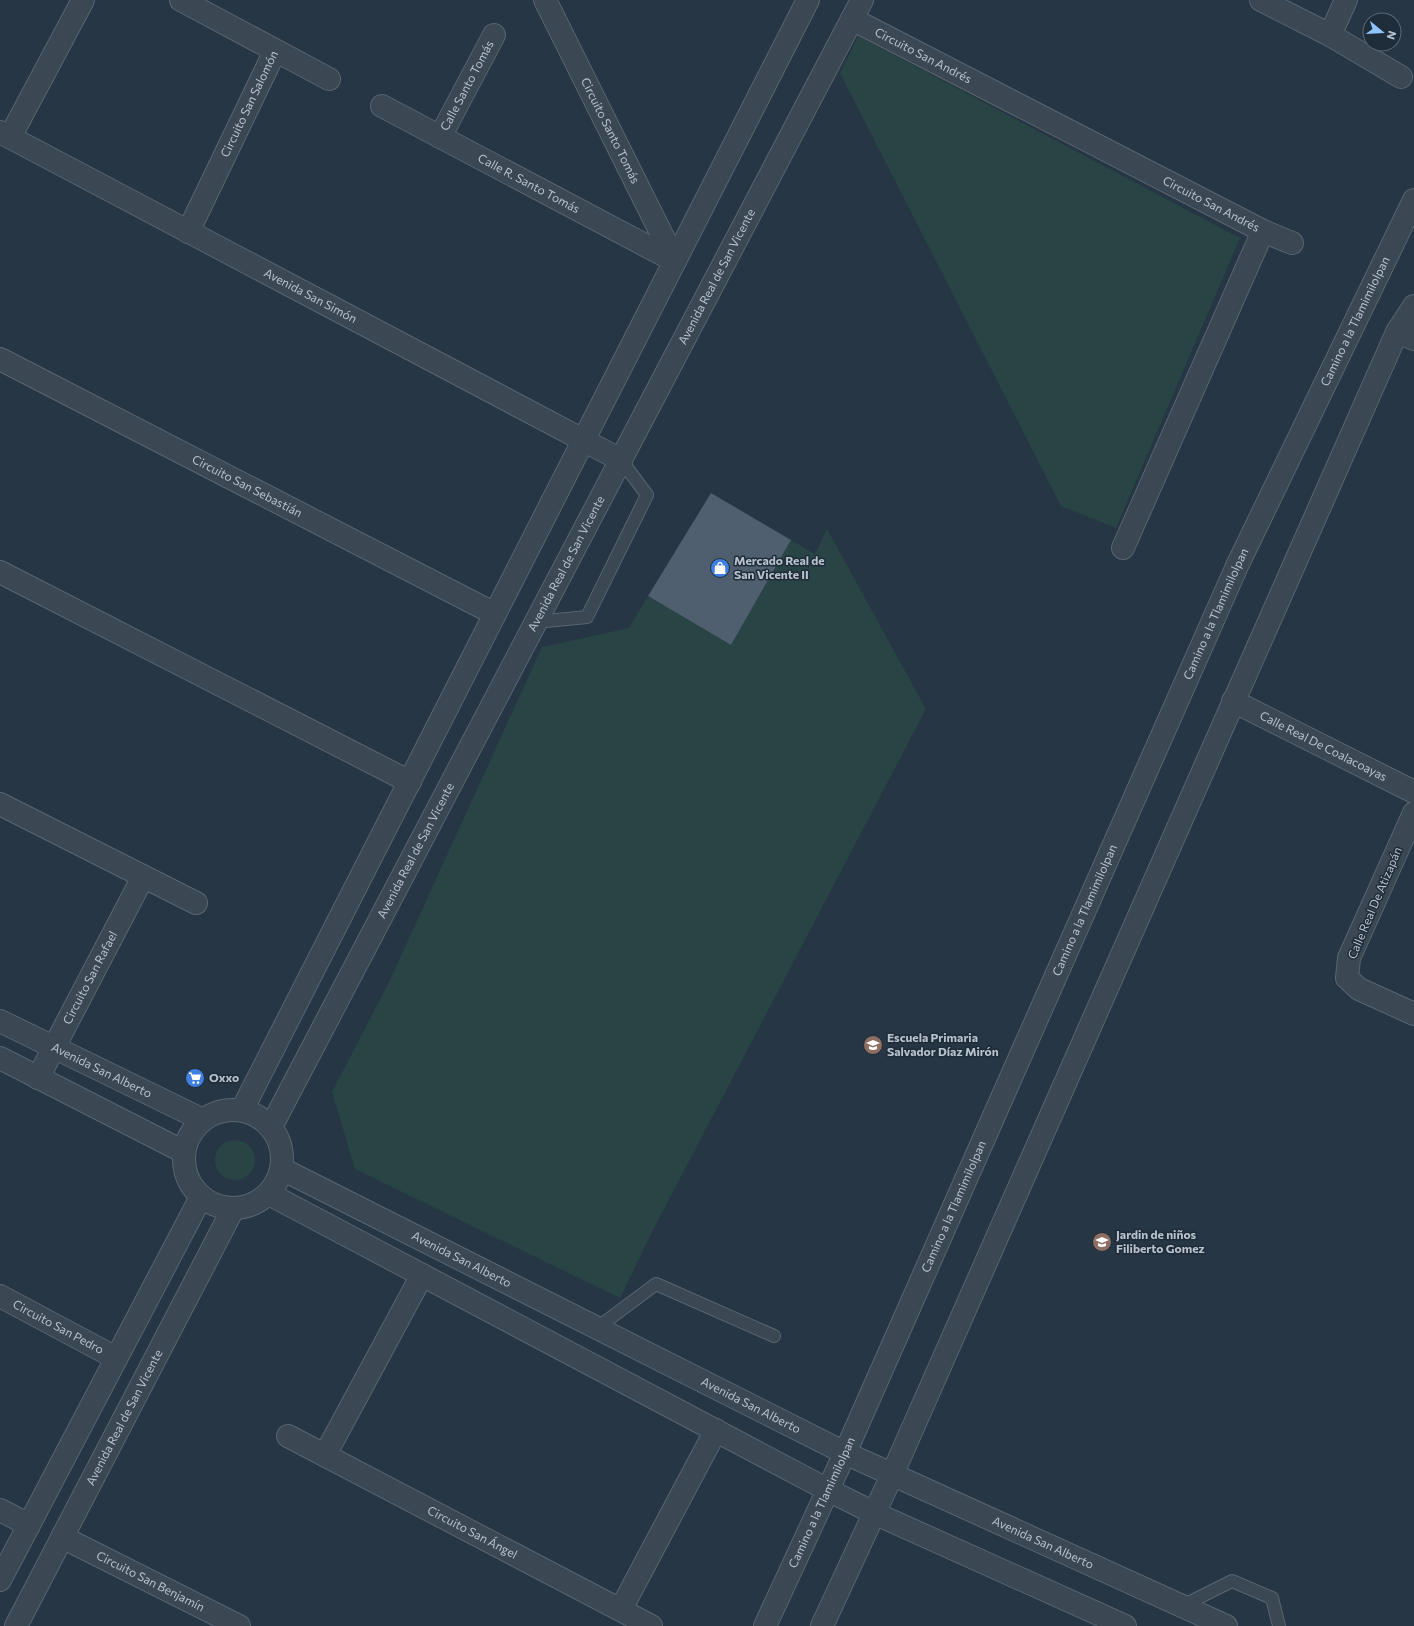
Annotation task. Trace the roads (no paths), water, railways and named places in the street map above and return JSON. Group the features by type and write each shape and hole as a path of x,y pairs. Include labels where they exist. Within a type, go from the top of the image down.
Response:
{"street":[{"path":"5,135 83,0"},
{"name":"Circuito San Salomón","path":"181,0 275,51 188,232"},
{"name":"Circuito Santo Tomás","path":"545,0 675,261"},
{"path":"242,1110 808,0"},
{"name":"Avenida Real de San Vicente","path":"271,1127 862,0"},
{"path":"1261,0 1330,35 1401,77"},
{"path":"1330,35 1346,0"},
{"name":"Circuito San Andrés","path":"852,19 1263,231 1122,548"},
{"name":"Calle Santo Tomás","path":"440,137 494,35"},
{"path":"275,51 329,79"},
{"name":"Calle R. Santo Tomás","path":"382,106 675,261"},
{"name":"Avenida San Simón","path":"5,135 620,460"},
{"name":"Camino a la Tlamimilolpan","path":"765,1626 845,1454 1237,566 1414,200"},
{"path":"1263,231 1292,243"},
{"path":"822,1626 892,1475 1233,702 1406,336 1414,306"},
{"name":"Circuito San Sebastián","path":"0,359 495,614"},
{"path":"0,572 410,782"},
{"name":"Calle Real De Coalacoayas","path":"1233,702 1414,792"},
{"path":"0,804 196,903"},
{"name":"Calle Real De Atizapán","path":"1414,814 1349,958 1347,978 1359,989 1414,1014"},
{"name":"Circuito San Rafael","path":"38,1078 143,877"},
{"name":"Avenida San Alberto","path":"0,1021 203,1120"},
{"path":"0,1058 184,1152"},
{"path":"228,1110 242,1110 252,1113 271,1127 279,1140 283,1154 282,1170 277,1183 269,1194 246,1207 234,1209 222,1208 210,1204 192,1188 186,1177 184,1152 194,1129 203,1120 215,1113 228,1110"},
{"name":"Avenida San Alberto","path":"282,1170 845,1454 1226,1626"},
{"path":"269,1194 828,1490 874,1513 1125,1626"},
{"path":"0,1580 201,1197"},
{"name":"Avenida Real de San Vicente","path":"16,1626 234,1209"},
{"path":"325,1456 422,1275"},
{"name":"Circuito San Pedro","path":"0,1296 116,1358"},
{"path":"621,1609 716,1430"},
{"name":"Circuito San Ángel","path":"288,1436 652,1626"},
{"path":"0,1510 29,1525"},
{"name":"Circuito San Benjamín","path":"62,1537 238,1626"}],"lane":[{"path":"536,622 587,617 648,495 620,460"},
{"path":"597,1328 656,1284 774,1336"},
{"path":"1182,1606 1232,1581 1272,1598 1279,1626"}],"place":[{"name":"Mercado Real de San Vicente II","path":"720,568"},
{"name":"Escuela Primaria Salvador Díaz Mirón","path":"873,1045"},
{"name":"Oxxo","path":"195,1078"},
{"name":"Jardin de niños Filiberto Gomez","path":"1102,1242"}]}
